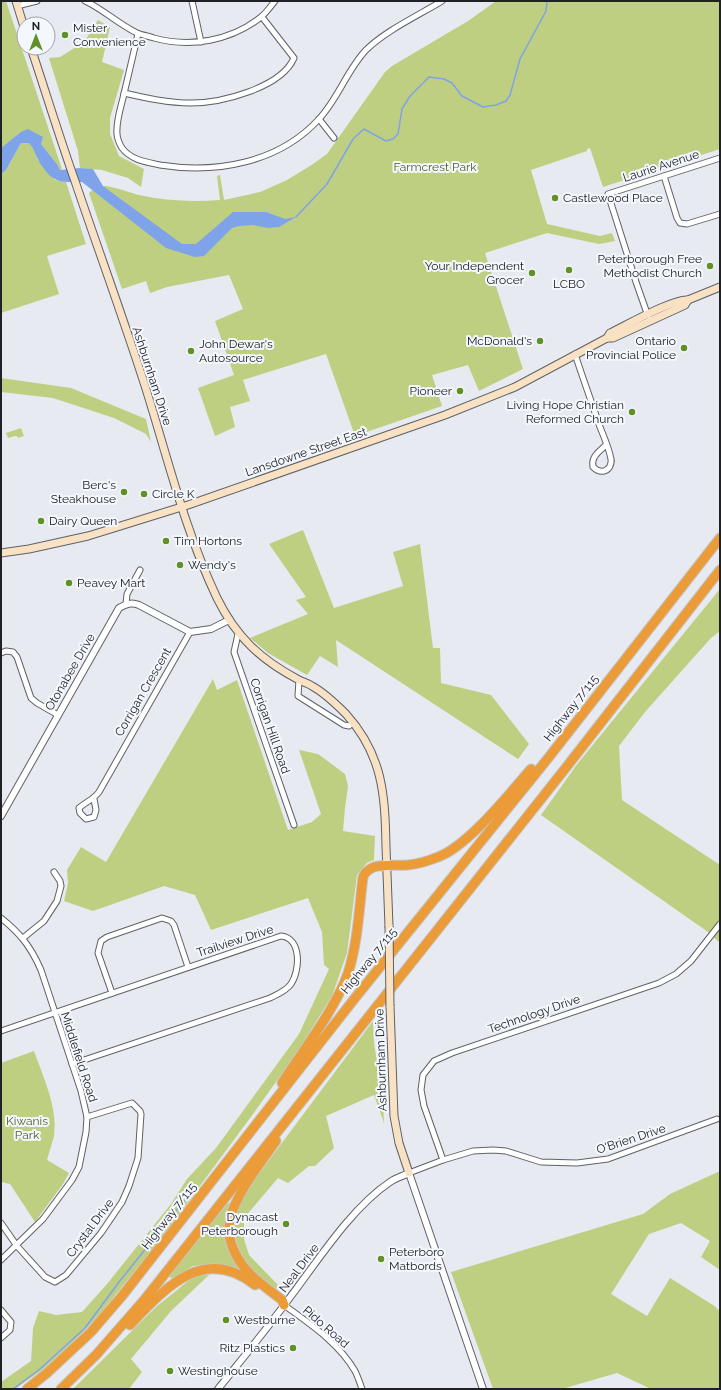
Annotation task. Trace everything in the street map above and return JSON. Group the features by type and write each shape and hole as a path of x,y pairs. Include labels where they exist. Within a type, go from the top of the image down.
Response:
{"highway":[{"name":"Highway 7/115","path":"27,1389 47,1373 91,1332 122,1296 527,779 579,717 720,538"},
{"path":"61,1389 96,1355 145,1298 720,570"},
{"path":"229,1160 241,1138 270,1101 319,1026 334,1001 347,974 353,954 364,874 374,867 421,863 439,857 456,848 527,779"},
{"path":"284,1305 282,1300 251,1275 238,1260 231,1242 230,1220 242,1192 254,1171 302,1106 307,1093"},
{"path":"96,1355 116,1340 151,1302 167,1288 186,1274 198,1270 215,1268 231,1270 252,1283 279,1304 284,1305"}],"main road":[{"path":"17,4 21,16"},
{"name":"Ashburnham Drive","path":"34,56 146,390 181,507 217,597 238,634 253,650 271,664 313,686 333,701 353,722 365,740 376,762 383,786 385,811 394,1116 399,1143 410,1173"},
{"name":"Lansdowne Street East","path":"1,553 29,549 88,536 181,507 456,411 515,387 575,354 607,338 613,338 649,317 685,305 688,300 720,287"}],"street":[{"path":"17,4 37,1"},
{"path":"85,1 138,34 167,42 211,41 230,34 262,17 275,1"},
{"path":"192,1 201,42"},
{"path":"138,34 118,120 117,135 122,148 130,156 144,162 168,166 204,168 233,166 264,156 297,139 319,119 338,92 356,62 377,39 442,1"},
{"path":"124,93 154,100 191,103 228,98 253,90 276,78 291,65 294,58 262,17"},
{"path":"319,119 334,138"},
{"name":"Laurie Avenue","path":"649,317 636,282 608,194 720,158"},
{"path":"664,176 677,218 680,223 687,224 720,214"},
{"path":"575,354 606,445 611,460 611,465 605,471 599,471 593,467 592,461 606,445"},
{"path":"140,570 127,594 126,604 139,604 190,632 212,629 229,620"},
{"name":"Otonabee Drive","path":"1,816 119,608 126,604"},
{"name":"Corrigan Crescent","path":"94,799 190,632"},
{"name":"Corrigan Hill Road","path":"238,634 234,652 294,825"},
{"path":"1,652 13,652 17,657 31,698 58,715"},
{"path":"299,680 298,696 344,725 349,726 353,722"},
{"path":"23,938 44,921 57,901 61,886 60,881 54,872"},
{"name":"Middlefield Road","path":"1,918 23,938 34,956 81,1091 87,1116 79,1167 72,1180 43,1219 1,1260"},
{"path":"112,993 98,953 98,946 100,941 114,934 166,918 174,925 188,967"},
{"name":"Technology Drive","path":"443,1160 424,1106 421,1090 423,1075 434,1061 452,1053 658,983 676,974 691,960 720,924"},
{"name":"Trailview Drive","path":"1,1031 282,936 286,936 292,940 298,961 297,973 291,984 281,993 72,1064"},
{"name":"Crystal Drive","path":"1,1224 17,1246 45,1277 55,1282 66,1275 101,1234 122,1202 129,1186 138,1158 141,1114 132,1103 87,1116"},
{"name":"O'Brien Drive","path":"410,1173 443,1160 473,1151 506,1151 541,1162 577,1163 608,1159 717,1119"},
{"name":"Neal Drive","path":"218,1389 361,1206 391,1181 410,1173"},
{"name":"Ashburnham Drive","path":"410,1173 484,1389"},
{"name":"Pido Road","path":"284,1305 337,1348 348,1360 356,1373 362,1389"},
{"path":"1,1310 11,1322 10,1330 1,1338"}],"green space":[{"path":"1,1 6,1 16,31 16,56 24,56 62,169 60,170 41,144 12,140 1,148"},
{"name":"Farmcrest Park","path":"496,1 720,1 720,149 603,187 590,148 587,149 587,151 531,170 547,224 600,236 612,233 615,241 599,244 547,233 485,253 523,369 479,391 468,365 432,375 442,406 355,436 326,354 243,380 250,401 230,407 235,427 215,436 198,388 234,375 215,321 243,309 229,275 167,287 150,293 146,281 122,289 89,193 98,187 106,186 159,199 189,201 220,200 217,176 220,175 224,200 260,192 287,180 327,154 385,72 392,66 468,21"},
{"path":"98,20 110,27 102,62 124,70 110,118 110,134 119,156 144,169 141,187 128,178 102,170 80,168 78,151 49,58 60,57 84,42"},
{"path":"21,143 29,143 35,150 38,160 55,180 66,182 86,244 47,256 59,294 1,313 1,174 6,170"},
{"path":"1,378 71,388 146,419 151,442 146,434 114,418 53,398 1,392"},
{"path":"21,428 24,436 18,438 15,436 8,438 6,433"},
{"path":"303,530 334,608 403,586 393,552 420,544 433,648 440,648 441,683 491,695 529,744 518,759 336,640 338,667 320,656 307,675 268,653 250,638 308,614 296,600 306,597 269,544"},
{"path":"720,589 720,631 711,638 645,712 619,746 622,800 720,865 720,943 708,932 541,815 578,763"},
{"path":"213,679 217,690 237,680 288,830 312,822 321,814 299,750 318,754 345,774 348,786 343,831 375,836 374,860 367,863 357,875 347,953 332,996 296,1054 160,1240 95,1320 69,1346 42,1370 15,1389 1,1389 1,1382 31,1361 33,1328 39,1311 56,1315 82,1312 107,1284 171,1204 187,1179 216,1148 299,1034 329,969 324,965 322,932 308,898 211,930 195,895 164,886 93,911 64,901 68,883 67,870 81,847 106,862"},
{"path":"373,1021 374,1043 383,1099 384,1123 374,1095 326,1116 334,1148 315,1166 309,1166 288,1183 278,1178 244,1218 244,1239 249,1255 278,1285 276,1290 255,1272 244,1259 235,1234 237,1213 249,1187"},
{"name":"Kiwanis Park","path":"34,1051 49,1092 54,1114 54,1136 47,1160 69,1173 63,1184 35,1222 10,1184 1,1182 1,1063"},
{"path":"720,1171 720,1270 701,1257 710,1241 681,1223 649,1234 611,1294 647,1316 670,1278 716,1307 718,1310 720,1308 720,1389 651,1389 617,1373 562,1389 493,1389 451,1272 643,1214 670,1194"},
{"path":"231,1202 227,1230 243,1268 241,1272 213,1264 193,1266 172,1279 168,1275 227,1204"},
{"path":"210,1274 171,1311 131,1359 142,1372 129,1389 73,1389 156,1307 193,1277"}],"water":[{"path":"28,129 43,137 41,144 60,170 80,168 93,169 103,186 182,244 196,244 233,212 266,212 285,219 296,217 279,227 268,228 253,225 232,228 204,256 195,257 166,248 82,182 61,181 49,175 40,163 29,143 21,143 6,170 1,174 1,148 21,132"}],"waterway":[{"path":"296,217 327,184 353,139 364,129 386,141 393,139 398,134 402,109 410,96 429,77 444,79 452,83 462,96 483,107 496,105 506,101 510,95 520,59 546,11 547,1"},
{"path":"13,1389 40,1369 85,1328 119,1282 187,1197"}],"place":[{"name":"Mister Convenience","path":"65,35"},
{"name":"Castlewood Place","path":"555,198"},
{"name":"Peterborough Free Methodist Church","path":"710,266"},
{"name":"LCBO","path":"569,270"},
{"name":"Your Independent Grocer","path":"532,273"},
{"name":"McDonald's","path":"540,341"},
{"name":"Ontario Provincial Police","path":"684,348"},
{"name":"John Dewar's Autosource","path":"191,351"},
{"name":"Pioneer","path":"460,391"},
{"name":"Living Hope Christian Reformed Church","path":"632,412"},
{"name":"Berc's Steakhouse","path":"124,492"},
{"name":"Circle K","path":"144,494"},
{"name":"Dairy Queen","path":"41,521"},
{"name":"Tim Hortons","path":"166,541"},
{"name":"Wendy's","path":"180,565"},
{"name":"Peavey Mart","path":"69,583"},
{"name":"Dynacast Peterborough","path":"286,1224"},
{"name":"Peterboro Matbords","path":"381,1259"},
{"name":"Westburne","path":"226,1320"},
{"name":"Ritz Plastics","path":"293,1348"},
{"name":"Westinghouse","path":"170,1371"}]}
